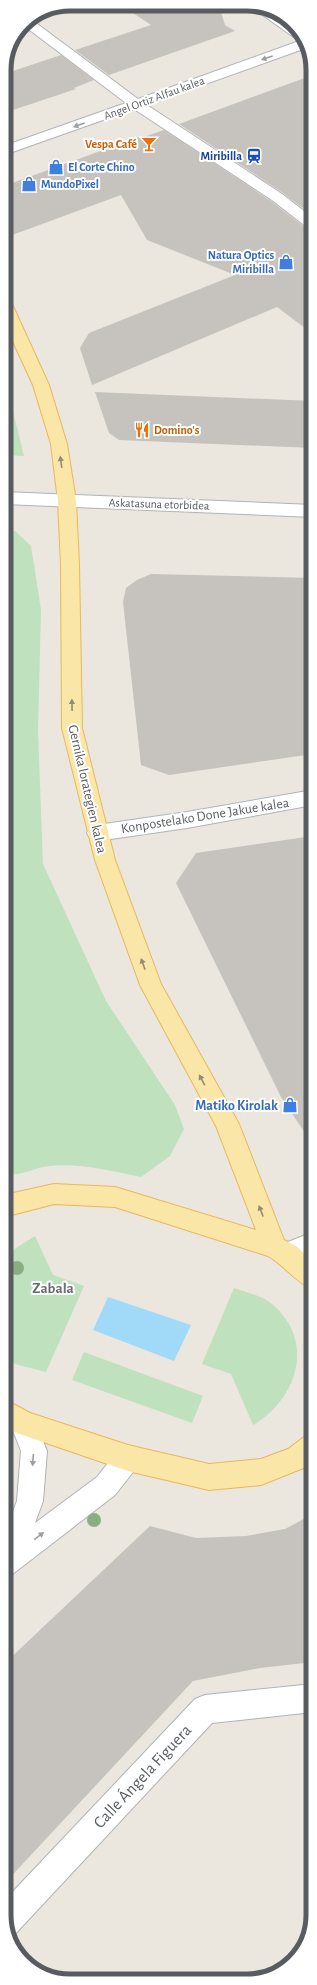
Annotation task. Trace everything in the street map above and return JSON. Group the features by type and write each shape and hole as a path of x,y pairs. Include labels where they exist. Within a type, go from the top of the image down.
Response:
{"main road":[{"name":"Gernika lorategien kalea","path":"11,319 41,385 59,444 67,501 70,565 72,728 104,860 151,985 227,1124 281,1250"},
{"path":"11,1204 54,1194 115,1197 281,1250 306,1272"},
{"path":"14,1417 128,1458 209,1477 261,1472 297,1458 306,1451"}],"street":[{"path":"269,15 285,25"},
{"path":"31,25 136,104 277,197 306,220"},
{"name":"Angel Ortiz Alfau kalea","path":"11,149 301,45"},
{"name":"Askatasuna etorbidea","path":"11,498 306,511"},
{"name":"Konpostelako Done Jakue kalea","path":"97,833 187,820 306,798"},
{"path":"281,1250 306,1244"},
{"path":"11,1548 30,1501 34,1451 14,1417"},
{"path":"11,1557 106,1486 128,1458"},
{"name":"Calle Ángela Figuera","path":"11,1916 205,1709 306,1699"}],"green space":[{"path":"11,403 24,456 11,455"},
{"path":"11,531 15,531 31,546 41,610 38,731 43,864 106,1001 175,1105 184,1129 170,1156 141,1177 95,1168 60,1165 43,1167 11,1175"},
{"path":"35,1236 53,1275 84,1286 46,1372 15,1364 11,1360 11,1253"},
{"path":"234,1288 256,1295 268,1301 283,1316 293,1332 297,1349 296,1366 291,1383 282,1399 269,1413 253,1425 231,1374 202,1364"},
{"path":"84,1352 203,1396 192,1423 72,1380"}],"water":[{"path":"108,1297 191,1325 174,1361 93,1330"}],"building":[{"path":"130,11 221,11 225,25 235,31 109,75 75,50 151,25"},
{"path":"61,55 94,80 74,88 76,89 11,111 11,72"},
{"path":"306,78 306,211 283,193 179,124"},
{"path":"164,130 271,201 306,228 306,329 277,307 92,385 80,348 89,333 235,275 147,240 121,195 11,235 11,183 139,137 141,138"},
{"path":"95,392 306,401 306,448 119,440 109,433"},
{"path":"151,574 306,578 306,755 169,775 141,765 123,602 126,588 137,580"},
{"path":"306,837 306,1134 281,1097 176,883 196,853"},
{"path":"306,1518 306,1663 260,1668 193,1681 11,1876 11,1657 150,1526 196,1538 246,1536 285,1529"}],"place":[{"name":"Vespa Café","path":"149,144"},
{"name":"Miribilla","path":"254,156"},
{"name":"El Corte Chino","path":"56,167"},
{"name":"MundoPixel","path":"29,184"},
{"name":"Natura Optics Miribilla","path":"286,262"},
{"name":"Domino's","path":"142,430"},
{"name":"Matiko Kirolak","path":"290,1105"}],"district":[{"name":"Zabala","path":"53,1288"}]}
